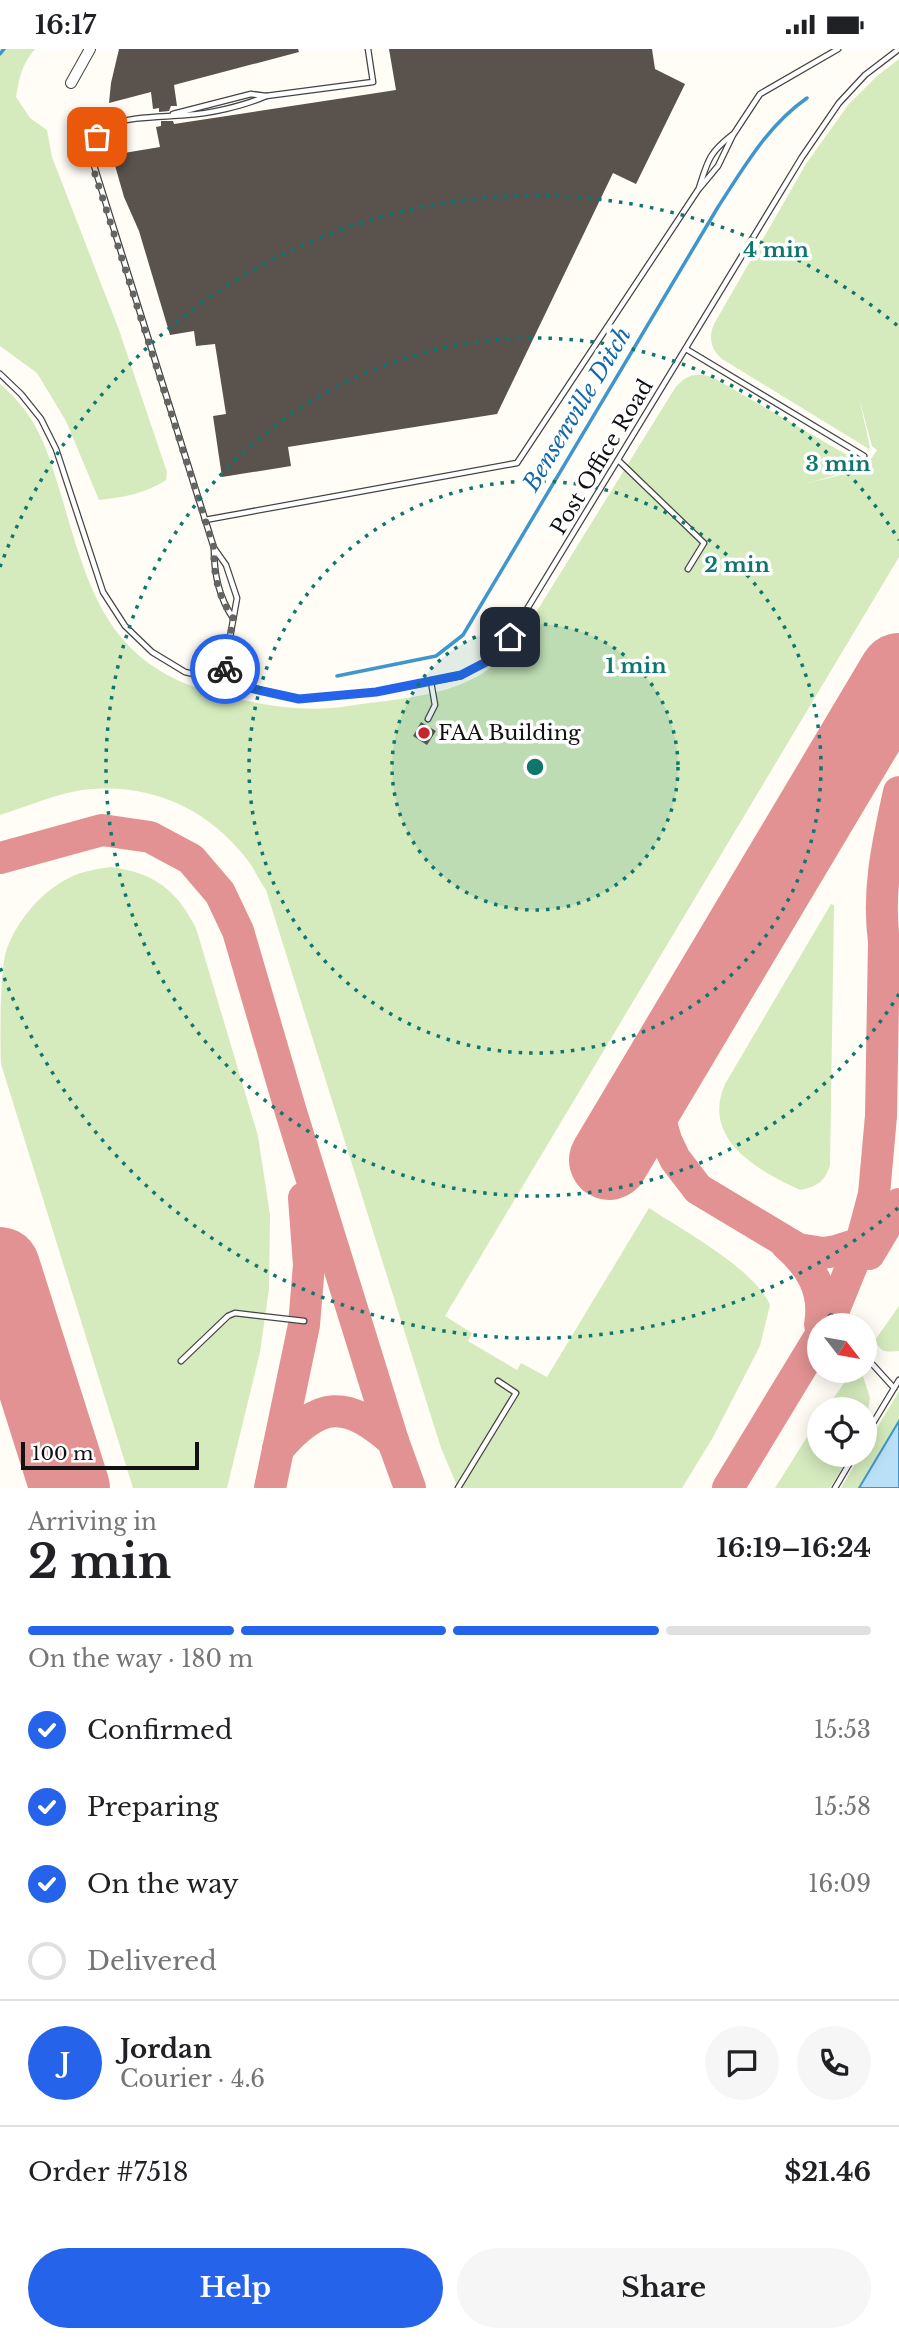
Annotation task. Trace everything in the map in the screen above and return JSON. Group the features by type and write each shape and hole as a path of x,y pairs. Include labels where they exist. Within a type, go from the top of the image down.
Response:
{"street":[{"path":"71,83 90,49"}],"lane":[{"path":"222,682 237,598 231,576 214,548 92,159 97,137 110,125 169,115 187,115 245,104 265,96 373,82 368,49"},
{"path":"205,520 517,463 698,190 726,154 733,135 760,94 838,49"},
{"name":"Post Office Road","path":"0,374 41,419 57,449 103,592 125,626 152,652 185,672 299,699 376,692 461,675 488,661 510,637 802,157 839,103 865,75 898,49"},
{"path":"698,190 709,158 715,149 733,135"},
{"path":"686,349 864,456"},
{"path":"618,460 704,543 688,569"},
{"path":"214,548 214,569 219,591 233,618"},
{"path":"428,719 435,705 431,683"},
{"path":"181,1361 228,1316 243,1313 304,1321"},
{"path":"877,1369 894,1388"},
{"path":"877,1416 899,1380"},
{"path":"458,1488 516,1393 498,1381"},
{"path":"835,1488 847,1467"}],"green space":[{"path":"0,49 35,49 22,72 16,97 30,118 47,130 52,157 119,330 167,472 166,480 142,492 99,500 66,421 37,373 0,346"},
{"path":"899,59 899,557 445,1316 472,1333 468,1341 517,1370 521,1363 547,1377 649,1208 734,1264 762,1292 770,1305 760,1346 712,1439 682,1488 458,1488 441,1448 266,890 249,862 212,824 173,801 152,794 106,788 82,790 0,815 0,384 23,407 38,431 92,589 125,642 149,663 179,681 217,694 299,708 332,708 394,700 457,686 477,677 514,648 675,388 687,377 712,377 861,463 857,469 808,483 857,471 862,473 877,450 872,446 859,398 869,449 722,359 713,347 711,334 714,324 806,164 848,105 877,76"},
{"path":"111,867 140,874 162,885 180,903 196,928 258,1136 270,1215 269,1289 260,1352 227,1488 133,1488 1,1064 3,966 15,932 38,900 58,884 79,874"},
{"path":"831,904 834,905 830,1165 819,1183 800,1190 767,1173 737,1150 721,1121 720,1104 725,1084"},
{"path":"899,1306 899,1351 884,1351 877,1344 877,1337"},
{"path":"844,1383 865,1383 870,1397 834,1397"},
{"path":"899,1391 899,1488 841,1488 853,1467 877,1467 877,1428"},
{"path":"807,1437 807,1467 843,1467 830,1488 775,1488"}],"water":[{"path":"899,1421 899,1488 859,1488 872,1467 877,1467 877,1458"}],"building":[{"path":"119,49 298,49 299,52 174,85 177,106 171,106 169,111 159,112 159,108 153,109 151,92 109,103"},
{"path":"389,49 652,49 655,69 685,84 636,184 613,173 497,414 288,447 291,466 222,477 213,416 226,414 215,344 196,346 194,331 170,335 139,231 124,197 112,155 160,147 156,127 161,126 161,121 173,121 174,124 396,90"},
{"name":"FAA Building","path":"421,722 436,731 427,745 413,736"}],"waterway":[{"name":"Bensenville Ditch","path":"0,54 4,49"},
{"name":"Bensenville Ditch","path":"337,676 436,656 463,635 718,207 769,134 807,98"}],"taxiway":[{"path":"833,1313 861,1243 874,1194 881,1116 883,885 899,792"},
{"path":"0,858 102,830 150,837 191,859 220,893 238,931 291,1112 410,1488"},
{"path":"663,1068 657,1109 675,1159 698,1189 798,1249 823,1253 836,1251 873,1236"},
{"path":"270,1488 304,1325 309,1265 304,1198"},
{"path":"869,1254 899,1204"},
{"path":"786,1244 803,1261 815,1280 821,1301 821,1313"},
{"path":"728,1488 807,1358"},
{"path":"278,1449 307,1422 320,1414 333,1411 347,1412 361,1418 393,1441"}],"runway":[{"path":"609,1160 899,673"},
{"path":"0,1267 70,1488"}],"way so far":[{"path":"97,137 93,147 94,171 214,548 214,569 219,591 233,618 225,669"}],"place":[{"name":"FAA Building","path":"424,733"}],"route":[{"path":"225,669 222,682 299,699 376,692 461,675 488,661 510,637"}]}
